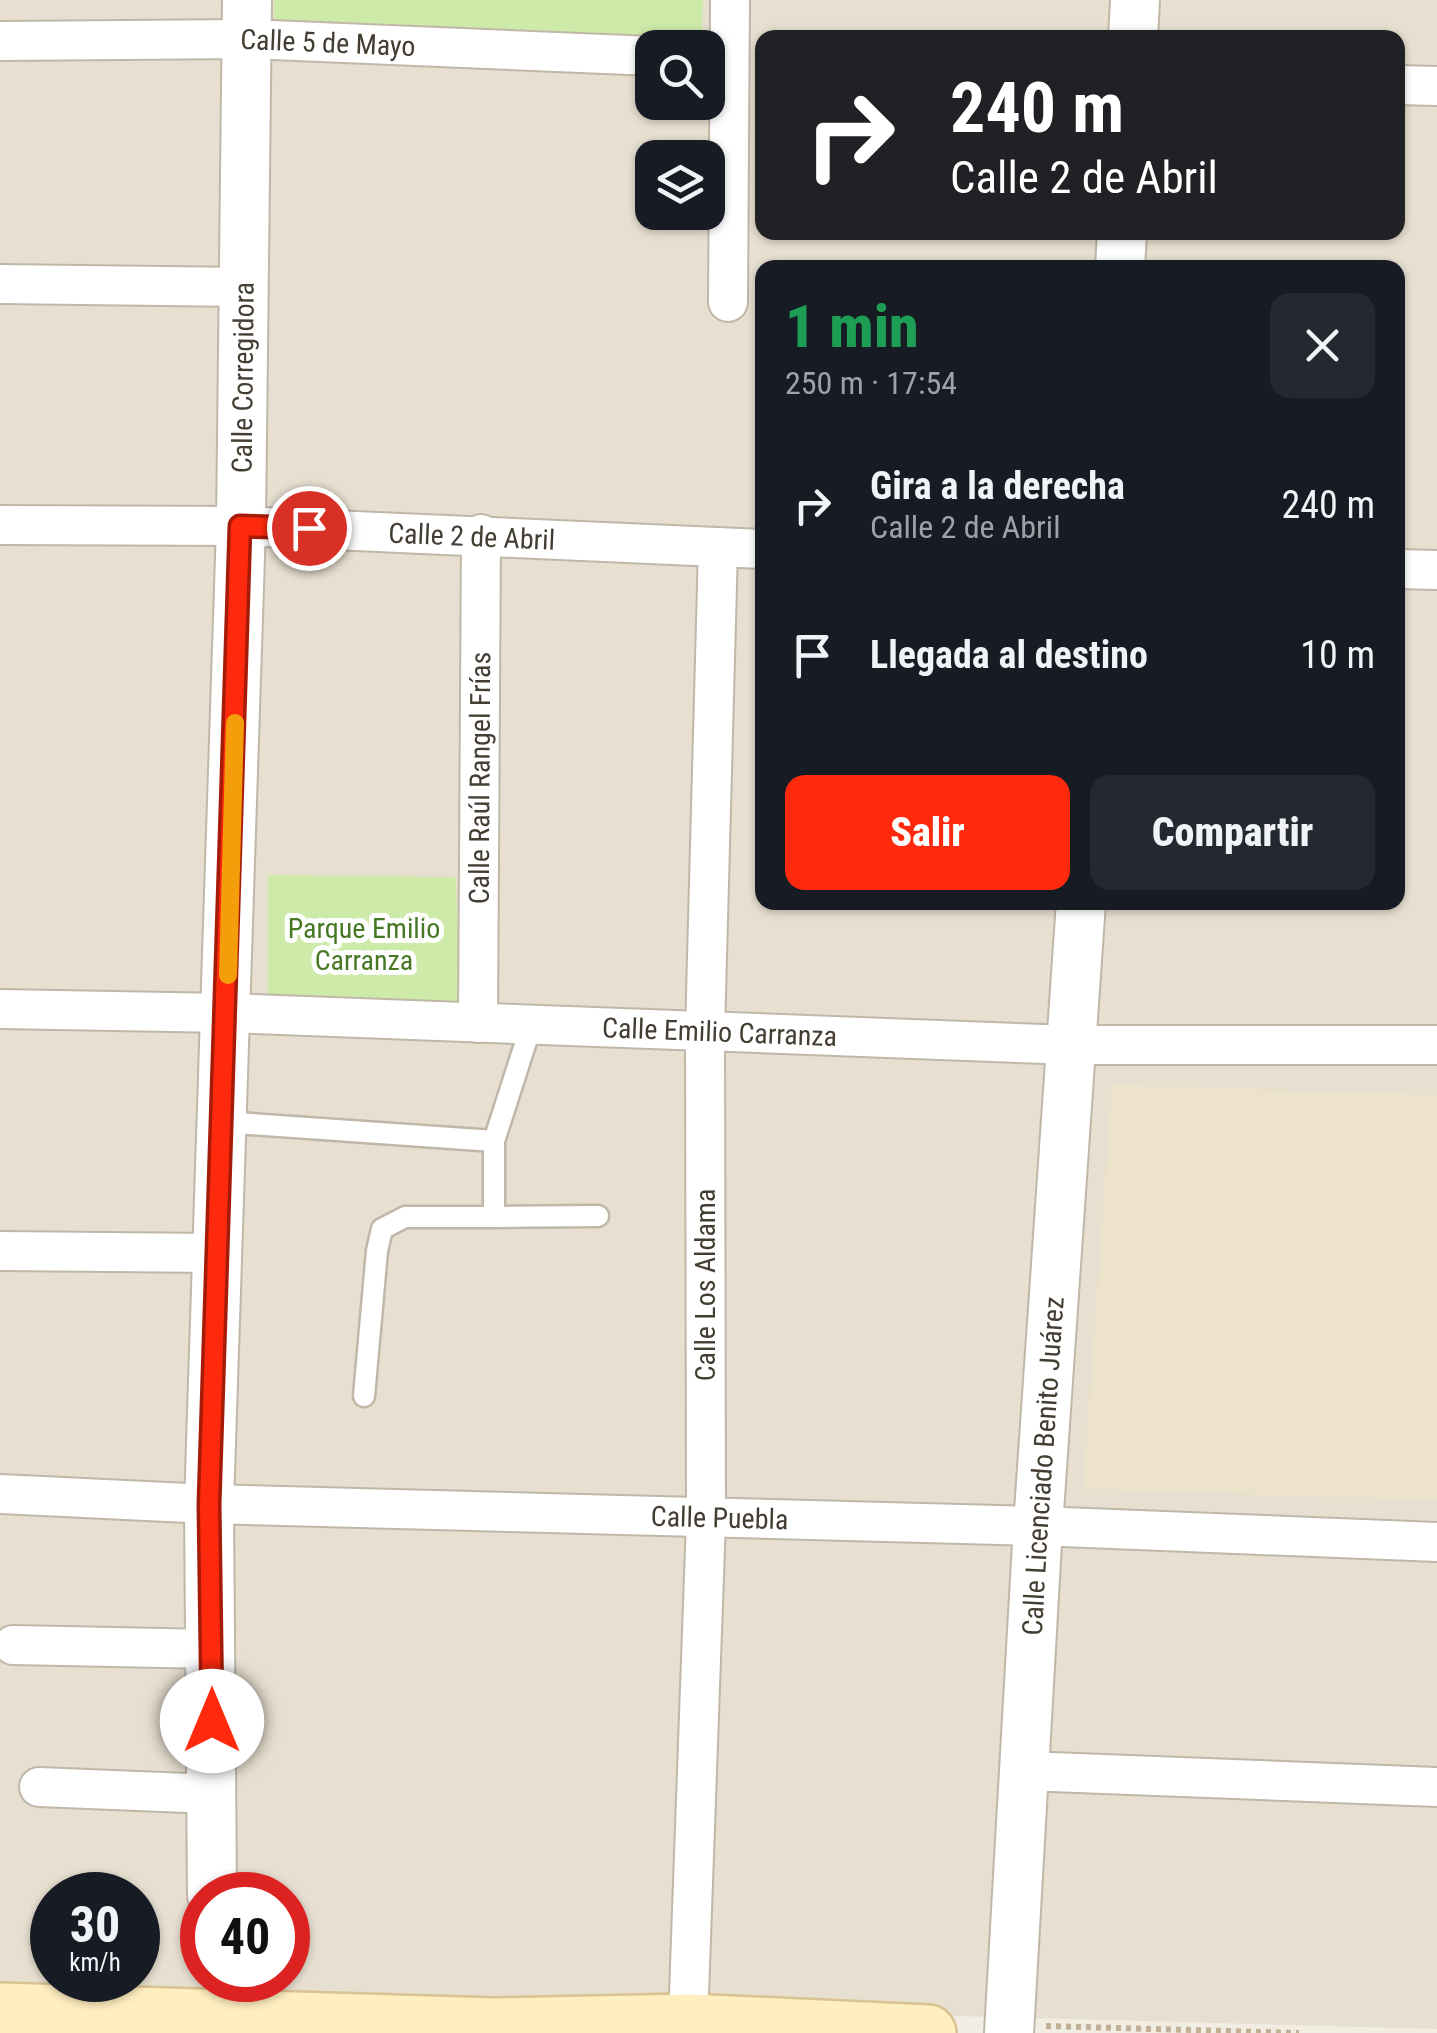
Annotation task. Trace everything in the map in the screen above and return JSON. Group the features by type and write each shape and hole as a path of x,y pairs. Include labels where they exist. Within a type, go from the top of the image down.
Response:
{"main road":[{"path":"0,2011 105,2024 208,2016 308,2027 688,2022 928,2033"}],"street":[{"path":"728,302 733,59 730,0"},
{"path":"1133,30 1135,0"},
{"name":"Calle 5 de Mayo","path":"0,40 246,20 635,54"},
{"name":"Calle Corregidora","path":"212,1872 209,1504 240,526 246,20"},
{"path":"1405,85 1437,86"},
{"path":"0,284 245,286"},
{"name":"Calle 2 de Abril","path":"0,525 240,526 755,548"},
{"name":"Calle Raúl Rangel Frías","path":"478,1022 480,534"},
{"name":"Calle Los Aldama","path":"688,2022 706,1520 705,1032 718,547"},
{"path":"1405,568 1437,570"},
{"name":"Calle Licenciado Benito Juárez","path":"1009,2033 1038,1526 1080,910"},
{"name":"Calle Emilio Carranza","path":"0,1009 227,1013 1072,1045 1437,1045"},
{"path":"0,1251 217,1253"},
{"name":"Calle Puebla","path":"0,1494 209,1504 1038,1526 1437,1542"},
{"path":"14,1645 212,1648"},
{"path":"1026,1772 1437,1788"},
{"path":"39,1787 212,1794"}],"lane":[{"path":"494,1217 494,1141 531,1026"},
{"path":"222,1122 494,1141"},
{"path":"364,1396 382,1229 406,1216 598,1216"}],"shaded area":[{"path":"0,0 1437,0 1437,2029 310,1998 310,1872 180,1872 180,1995 160,1994 160,1872 30,1872 30,1991 0,1990"},
{"path":"1112,1085 1437,1095 1437,1500 1083,1489"}],"green space":[{"path":"274,0 703,0 702,30 635,30 635,34 274,25"},
{"name":"Parque Emilio Carranza","path":"268,875 456,877 460,1013 268,1009"}],"slow traffic":[{"path":"228,975 235,723"}],"route":[{"path":"212,1721 209,1504 240,526 309,528"}]}
